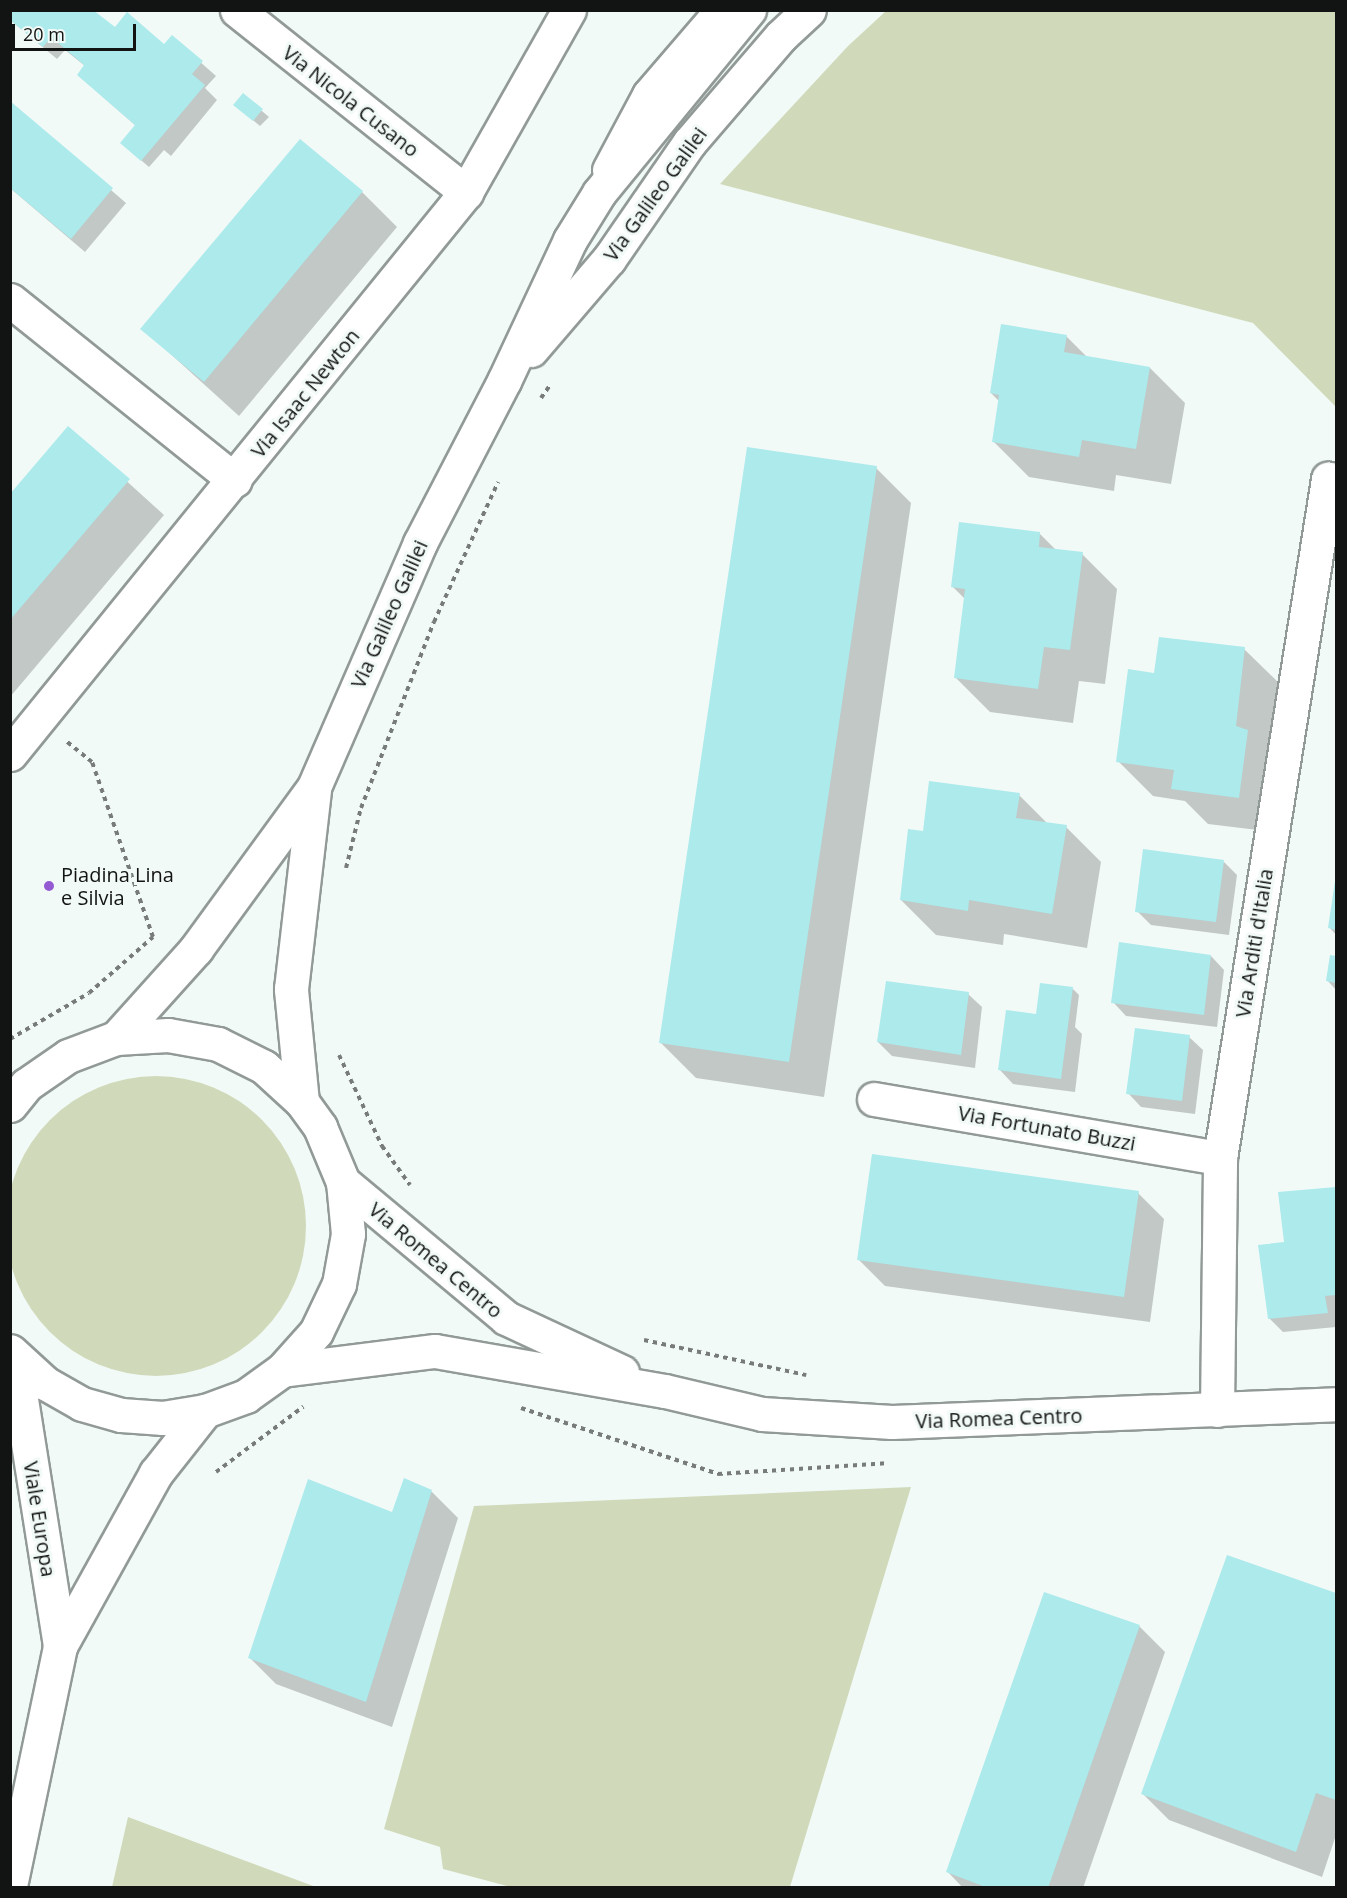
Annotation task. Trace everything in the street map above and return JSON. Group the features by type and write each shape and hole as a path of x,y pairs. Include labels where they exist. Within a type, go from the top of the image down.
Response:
{"street":[{"name":"Via Nicola Cusano","path":"237,10 466,192"},
{"name":"Via Isaac Newton","path":"12,755 466,192 569,10"},
{"path":"599,193 618,150 649,95 722,10"},
{"name":"Via Galileo Galilei","path":"116,1038 196,949 314,787 420,543 504,381 570,240 599,193 749,10"},
{"name":"Via Galileo Galilei","path":"504,381 609,259 689,143 785,23 808,10"},
{"path":"10,300 235,480"},
{"name":"Via Arditi d'Italia","path":"1217,1410 1220,1158 1328,479"},
{"name":"Via Galileo Galilei","path":"302,1102 291,989 314,787"},
{"path":"12,1353 45,1383 82,1404 122,1415 163,1418 205,1412 246,1396 282,1370 316,1332 339,1284 348,1233 343,1182 334,1153 302,1102 264,1068 218,1044 168,1035 116,1038 68,1056 16,1092"},
{"name":"Via Fortunato Buzzi","path":"874,1099 1220,1158"},
{"name":"Via Romea Centro","path":"343,1182 506,1318 664,1391"},
{"name":"Via Romea Centro","path":"282,1370 435,1351 664,1391 762,1414 892,1422 1336,1404"},
{"name":"Viale Europa","path":"12,1353 60,1646"},
{"name":"Viale Europa","path":"10,1886 60,1646 156,1473 205,1412"}],"path":[{"path":"540,400 553,381"},
{"path":"344,876 361,808 434,622 502,473"},
{"path":"10,1039 90,993 153,937 92,762 41,720"},
{"path":"337,1048 382,1146 414,1191"},
{"path":"639,1338 779,1372 812,1376"},
{"path":"216,1472 303,1407 314,1405"},
{"path":"517,1406 718,1474"}],"green space":[{"path":"886,11 1336,11 1336,407 1253,323 720,184 848,46"},
{"path":"156,1076 185,1079 213,1088 227,1094 262,1120 288,1155 294,1169 303,1197 306,1226 303,1255 294,1283 288,1297 262,1332 227,1358 213,1364 185,1373 156,1376 127,1373 99,1364 85,1358 50,1332 24,1297 18,1283 9,1255 6,1226 9,1197 18,1169 24,1155 50,1120 85,1094 99,1088 127,1079"},
{"path":"911,1487 790,1887 511,1887 443,1869 440,1847 384,1829 474,1506"},
{"path":"128,1817 316,1887 112,1887"}],"building":[{"path":"10,10 93,10 115,27 127,12 164,44 172,35 203,61 192,74 205,85 141,161 120,143 135,125 77,75 84,65 51,37 43,47 10,20"},
{"path":"243,93 263,109 253,121 233,105"},
{"path":"10,101 113,188 71,239 10,188"},
{"path":"300,139 363,191 204,382 140,329"},
{"path":"1001,324 1067,335 1064,352 1150,367 1136,449 1082,440 1079,457 992,442 999,395 990,393"},
{"path":"68,426 130,479 10,620 10,494"},
{"path":"747,447 877,466 789,1062 659,1043"},
{"path":"959,522 1040,532 1039,547 1083,552 1070,650 1044,647 1038,689 954,678 965,589 951,587"},
{"path":"1159,637 1245,647 1236,726 1248,730 1239,798 1171,789 1174,770 1116,762 1128,669 1154,673"},
{"path":"929,781 1020,793 1016,818 1067,825 1052,914 969,900 968,911 900,900 908,829 923,831"},
{"path":"1143,849 1224,860 1216,922 1135,912"},
{"path":"1336,881 1336,930 1328,928"},
{"path":"1119,942 1211,955 1204,1015 1111,1003"},
{"path":"1330,955 1336,956 1336,983 1326,981"},
{"path":"886,981 969,992 961,1055 877,1042"},
{"path":"1040,983 1073,987 1061,1079 998,1070 1006,1010 1036,1014"},
{"path":"1135,1028 1190,1035 1182,1101 1126,1094"},
{"path":"872,1154 1139,1191 1124,1297 857,1260"},
{"path":"1336,1187 1336,1295 1325,1296 1328,1313 1268,1319 1258,1245 1284,1242 1278,1192"},
{"path":"404,1478 432,1490 366,1702 248,1658 308,1479 392,1512"},
{"path":"1227,1555 1336,1593 1336,1800 1316,1793 1296,1852 1141,1794"},
{"path":"1044,1592 1140,1625 1048,1888 988,1888 946,1872"}],"place":[{"name":"Piadina Lina e Silvia","path":"49,886"}]}
